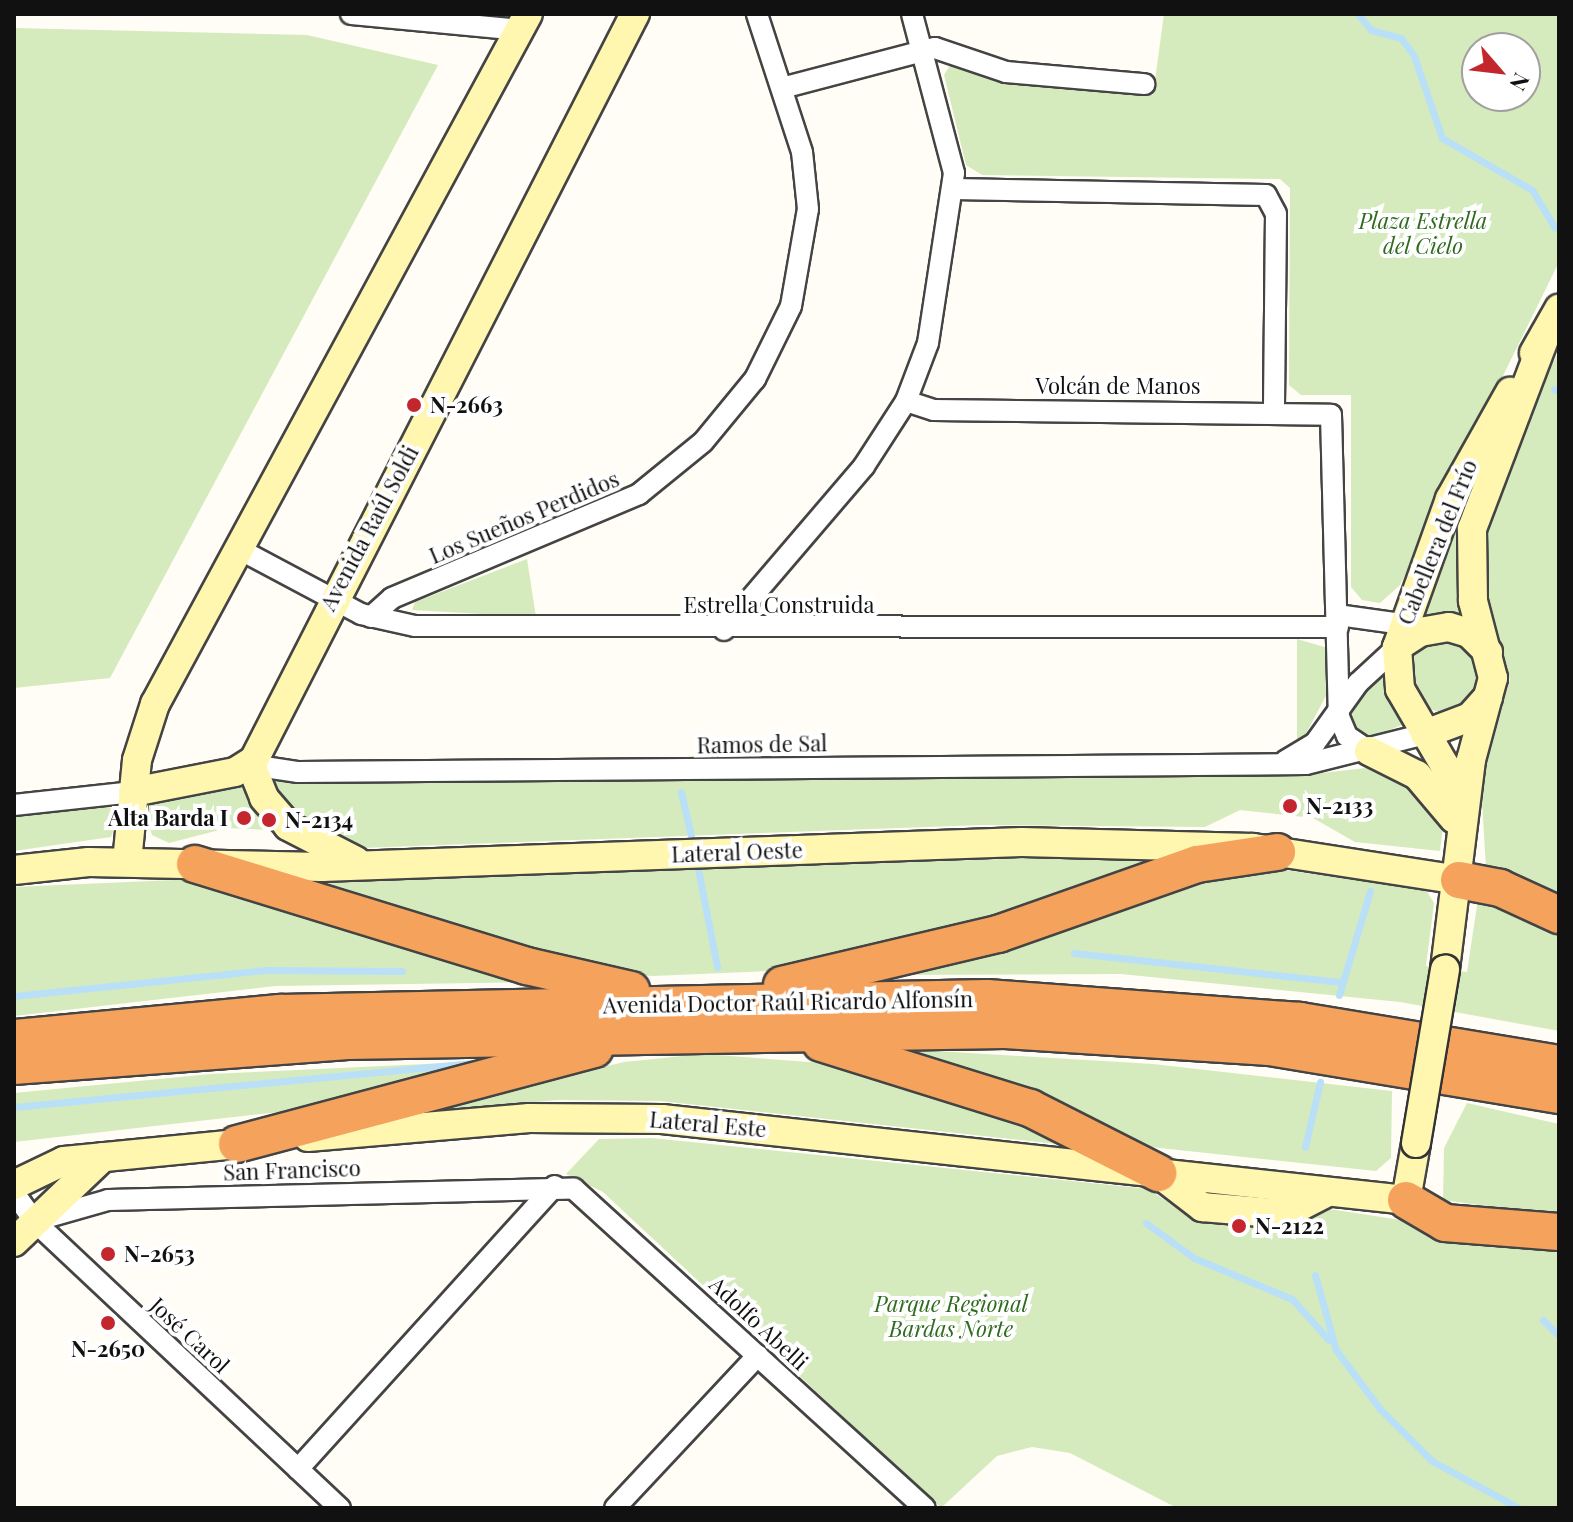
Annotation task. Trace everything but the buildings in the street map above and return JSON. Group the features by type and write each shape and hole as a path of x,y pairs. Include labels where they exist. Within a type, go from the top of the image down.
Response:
{"highway":[{"path":"195,864 527,966 698,1002 972,941 1197,864 1277,852"},
{"path":"1461,852 1500,888 1559,915"},
{"name":"Avenida Doctor Raúl Ricardo Alfonsín","path":"14,1038 280,1013 987,998 1176,1009 1368,1030 1559,1064"},
{"path":"753,1031 858,1051 952,1081 1066,1123 1158,1173"},
{"name":"Avenida Doctor Raúl Ricardo Alfonsín","path":"14,1066 295,1044 753,1031 1165,1037 1348,1057 1559,1095"},
{"path":"237,1144 654,1034"},
{"path":"1406,1200 1438,1222 1559,1232"}],"main road":[{"name":"Avenida Raúl Soldi","path":"251,765 331,599 635,14"},
{"path":"127,862 133,792 151,714 237,548 525,22"},
{"name":"Cabellera del Frío","path":"1461,852 1449,776 1400,689 1409,633 1458,481 1559,309"},
{"name":"Cabellera del Frío","path":"1406,1200 1445,969 1473,749 1491,666 1471,587 1472,529 1544,339"},
{"path":"1409,633 1463,630 1491,666 1470,717 1425,734"},
{"path":"1369,751 1417,775 1461,852"},
{"path":"133,792 251,765 264,798 288,826 368,865"},
{"name":"Lateral Oeste","path":"14,870 127,862 368,865 1001,842 1277,852 1461,852"},
{"name":"Lateral Este","path":"14,1185 51,1165 105,1155 500,1120 628,1117 1158,1173"},
{"path":"14,1242 24,1227 105,1155"},
{"path":"1158,1173 1202,1207 1285,1214 1328,1192 1406,1200"}],"street":[{"path":"351,14 525,22"},
{"name":"Los Sueños Perdidos","path":"371,617 392,598 639,494 703,442 743,396 791,306 804,247 806,170 757,14"},
{"path":"724,630 737,606 844,493 906,401 937,309 954,189 950,142 912,14"},
{"path":"782,88 923,50 946,50 1006,72 1144,84"},
{"path":"954,189 1253,191 1270,198 1276,214 1274,410"},
{"name":"Volcán de Manos","path":"906,401 934,410 1274,410 1331,415 1338,621"},
{"name":"Estrella Construida","path":"237,548 371,617 415,626 724,630 1338,621 1409,633"},
{"path":"1338,621 1338,710 1347,736 1369,751"},
{"name":"Ramos de Sal","path":"1274,763 1309,749 1338,710 1409,633"},
{"name":"Ramos de Sal","path":"251,765 298,772 1329,762 1425,734"},
{"path":"14,805 133,792"},
{"path":"298,1469 555,1186"},
{"name":"San Francisco","path":"24,1227 98,1200 555,1186"},
{"name":"Adolfo Abelli","path":"555,1186 592,1200 924,1508"},
{"name":"José Carol","path":"14,1193 24,1227 340,1508"},
{"path":"615,1508 758,1355"}],"green space":[{"name":"Plaza Estrella del Cielo","path":"1164,14 1559,14 1559,262 1400,585 1380,603 1362,600 1351,587 1351,395 1301,395 1289,385 1290,188 1280,179 982,175 966,165 944,75 950,65 1006,83 1153,95"},
{"path":"14,28 307,35 438,65 110,678 14,688"},
{"path":"1559,351 1559,905 1486,868 1480,768 1510,680 1484,601 1484,523 1510,446"},
{"path":"1475,468 1463,615 1423,617 1421,616"},
{"path":"527,559 536,617 412,610 415,602"},
{"path":"1297,639 1328,648 1329,690 1303,739 1297,739"},
{"path":"1444,640 1464,646 1474,656 1480,676 1474,696 1464,706 1444,712 1424,706 1414,696 1408,676 1414,656 1424,646"},
{"path":"1381,673 1402,725 1371,737 1353,726 1349,706"},
{"path":"1374,767 1399,773 1443,825 1440,851 1355,842 1313,818 1240,810 1205,827 981,825 361,848 320,832 227,828 169,843 152,835 146,815 154,798 257,781 1305,775"},
{"path":"109,807 119,815 111,837 14,851 14,817"},
{"path":"1029,858 1153,861 1027,916 791,970 653,976 587,972 303,883"},
{"path":"1263,867 1426,890 1434,903 1426,966 1467,972 1478,899 1559,923 1559,1031 1400,1002 1121,974 890,975 1156,886"},
{"path":"198,879 539,982 275,986 14,1016 14,887"},
{"path":"903,1049 1153,1064 1392,1091 1391,1158 1376,1171 1141,1146 1014,1088"},
{"path":"703,1054 862,1066 1084,1147 660,1101 557,1100 413,1113 624,1062"},
{"path":"490,1061 288,1111 14,1142 14,1093 211,1074"},
{"path":"1467,1103 1559,1124 1559,1216 1443,1200 1444,1148"},
{"name":"Parque Regional Bardas Norte","path":"652,1138 1149,1189 1184,1214 1234,1220 1233,1229 1245,1231 1247,1222 1288,1226 1329,1209 1559,1244 1559,1508 1177,1508 1070,1453 1032,1447 997,1456 941,1508 603,1192 566,1174 599,1139"}],"waterway":[{"path":"1358,14 1371,30 1401,38 1414,56 1442,138 1532,190 1555,228"},
{"path":"1554,389 1559,392"},
{"path":"681,792 691,836"},
{"path":"698,869 717,967"},
{"path":"1339,995 1370,891"},
{"path":"1074,953 1342,982"},
{"path":"14,996 267,970 402,971"},
{"path":"14,1107 480,1062"},
{"path":"1305,1147 1320,1082"},
{"path":"1146,1223 1194,1258 1292,1299 1329,1340"},
{"path":"1315,1275 1336,1350 1380,1409 1432,1461 1519,1508"},
{"path":"1543,1320 1559,1336"}],"place":[{"name":"N-2663","path":"414,405"},
{"name":"N-2133","path":"1290,806"},
{"name":"Alta Barda I","path":"244,818"},
{"name":"N-2134","path":"269,820"},
{"name":"N-2122","path":"1239,1226"},
{"name":"N-2653","path":"108,1254"},
{"name":"N-2650","path":"108,1323"}]}
